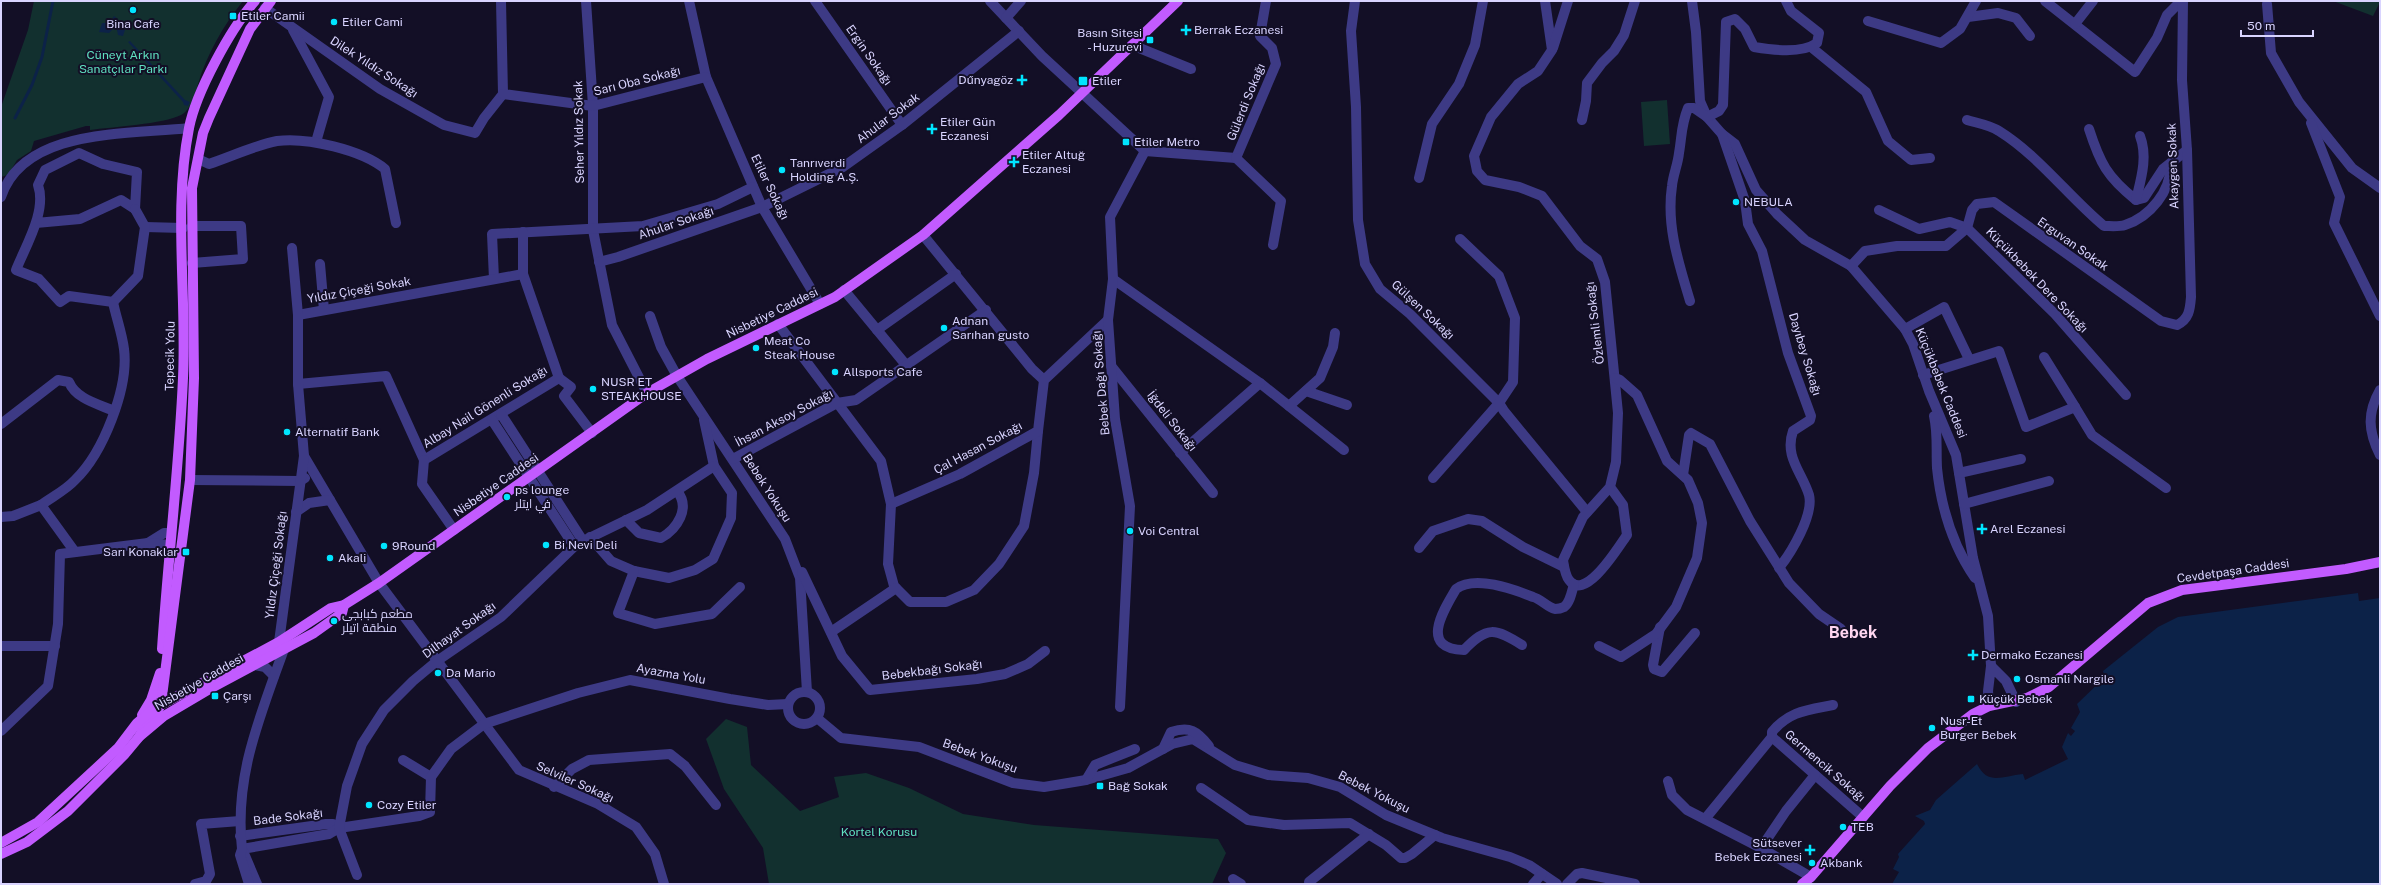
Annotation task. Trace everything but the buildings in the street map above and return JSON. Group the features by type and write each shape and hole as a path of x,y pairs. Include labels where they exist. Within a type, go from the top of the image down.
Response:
{"main road":[{"path":"255,1 268,5"},
{"name":"Tepecik Yolu","path":"161,704 190,480 194,378 192,263 183,187 189,128 193,113 221,52 240,18 255,1"},
{"name":"Nisbetiye Caddesi","path":"1,842 38,822 118,748 138,723 161,704 281,645 314,633 342,613 344,605 379,583 648,394 707,359 820,304 844,290 923,235 1082,93 1178,1"},
{"name":"Tepecik Yolu","path":"138,723 151,700 160,674 169,545 177,480 183,377 187,227 192,188 203,133 209,118 250,29 268,5"},
{"path":"193,113 209,118"},
{"path":"189,128 203,133"},
{"path":"177,480 190,480"},
{"path":"171,533 183,534"},
{"path":"169,545 182,547"},
{"name":"Cevdetpaşa Caddesi","path":"1802,884 1810,881 1863,817 1905,770 1928,748 1973,714 1989,706 2016,702 2035,695 2063,677 2132,615 2148,603 2182,590 2380,562"},
{"name":"Nisbetiye Caddesi","path":"1,854 27,842 68,811 124,755 139,736 176,708 254,665 281,645"},
{"path":"163,686 175,697"},
{"path":"139,736 144,726 158,713 161,704"}],"street":[{"path":"502,1 503,94"},
{"name":"Seher Yıldız Sokak","path":"586,1 593,106 593,230 612,325 648,394"},
{"name":"Etiler Sokağı","path":"688,1 706,77 753,187 762,207 820,304"},
{"name":"Ergin Sokağı","path":"815,1 902,125"},
{"path":"990,1 1082,93 1145,151 1236,158"},
{"path":"1006,18 1021,1"},
{"name":"Gülerdi Sokağı","path":"1266,1 1260,36 1272,48 1276,64 1236,158 1281,201 1273,245"},
{"name":"Gülşen Sokağı","path":"1354,1 1350,30 1356,107 1358,220 1365,264 1380,289 1410,314 1499,403 1587,512"},
{"path":"1419,178 1432,124 1459,84 1475,45 1484,1"},
{"path":"1544,1 1552,50"},
{"name":"Özlemli Sokağı","path":"1568,1 1552,50 1538,71 1518,84 1491,117 1474,156 1477,171 1485,180 1519,187 1542,196 1580,246 1597,259 1605,282 1615,378 1620,380 1637,395 1667,461 1688,480 1698,503 1702,523 1697,558 1676,608 1656,634 1621,657 1599,646"},
{"path":"1582,120 1586,101 1587,83 1602,63 1614,51 1624,35 1635,1"},
{"name":"Küçükbebek Caddesi","path":"1692,1 1696,32 1700,101 1707,117 1722,134 1735,144 1756,190 1777,214 1806,240 1851,266 1905,329 1928,391 1956,455 1979,584 1988,616 1991,666 1988,691 1989,706"},
{"path":"1690,301 1676,254 1671,219 1672,186 1679,154 1681,126 1688,108 1694,108 1707,117 1719,111 1724,106 1726,22 1735,19 1745,29 1754,47 1771,50 1811,47 1818,43 1819,33 1791,11 1786,1"},
{"path":"1868,21 1941,43 1960,29 1976,1"},
{"path":"2045,1 2135,72 2157,38 2167,16 2182,1"},
{"path":"2074,24 2093,1"},
{"name":"Akaygen Sokak","path":"2177,325 2185,320 2190,309 2191,297 2187,150 2182,80 2182,1"},
{"path":"2268,4 2271,53 2305,111 2340,197 2334,223 2380,316"},
{"name":"Dilek Yıldız Sokağı","path":"268,5 291,26 380,89 444,125 475,133 484,118 503,94"},
{"path":"1968,17 1998,13 2016,18 2030,36"},
{"path":"291,26 329,97 316,142"},
{"name":"Ahular Sokak","path":"762,207 843,167 902,125 1019,31"},
{"path":"1132,45 1191,69"},
{"path":"1811,47 1866,92 1888,141 1910,160 1930,158"},
{"name":"Sarı Oba Sokağı","path":"503,94 593,106 706,77"},
{"path":"2305,111 2352,168 2380,188"},
{"path":"1967,120 1998,130 2028,153 2081,207 2104,226 2125,225 2151,211 2171,177 2170,164"},
{"path":"1,197 9,178 19,168 44,151 72,140 189,128"},
{"path":"2089,129 2101,163 2124,190 2136,200"},
{"name":"Dayıbey Sokağı","path":"1722,134 1745,201 1748,224 1762,251 1788,353 1811,416 1810,420 1793,431 1790,444 1794,466 1809,495 1810,507 1792,552 1779,568"},
{"path":"2136,200 2143,173 2144,146 2140,136"},
{"path":"198,159 209,164 277,141 316,142 366,157 386,169 396,223"},
{"path":"2136,200 2144,198 2163,168 2187,150"},
{"name":"Bebek Dağı Sokağı","path":"1120,707 1125,629 1125,564 1130,506 1115,419 1111,366 1108,320 1113,280 1110,217 1145,151"},
{"path":"113,302 69,296 60,302 39,280 16,270 36,223 41,193 38,185 45,170 79,153 104,164 137,172 135,209"},
{"name":"Ahular Sokağı","path":"494,279 492,234 593,230 643,226 718,204 753,187"},
{"path":"36,223 80,219 121,200 135,209 145,227 138,276 113,302"},
{"name":"Erguvan Sokak","path":"1967,228 1972,210 1977,204 1994,202 2160,321 2177,325"},
{"name":"Ahular Sokağı","path":"599,262 618,257 762,207"},
{"path":"1879,210 1919,229 1950,222 1967,228"},
{"path":"145,227 241,226 243,259 192,263"},
{"name":"Küçükbebek Dere Sokağı","path":"1851,266 1865,252 1897,246 1946,246 1967,228 2055,314 2126,395"},
{"path":"523,232 523,274"},
{"path":"923,235 986,310 1032,369 1044,380 1108,320"},
{"path":"1434,478 1499,403 1513,382 1515,318 1499,276 1460,239"},
{"path":"292,248 298,315"},
{"path":"320,264 324,310"},
{"name":"Yıldız Çiçeği Sokak","path":"304,456 298,384 298,315 523,274"},
{"name":"Albay Nail Gönenli Sokağı","path":"298,384 386,376 424,460 559,378 523,274"},
{"path":"877,330 956,274"},
{"path":"1113,280 1260,383 1344,450"},
{"path":"844,290 906,365"},
{"path":"1,517 13,516 41,505 75,480 98,450 111,426 123,375 124,350 113,302"},
{"path":"1905,329 1944,307 1969,359"},
{"name":"İhsan Aksoy Sokağı","path":"733,459 837,403 856,400 986,310"},
{"name":"Bebek Yokuşu","path":"650,316 661,347 677,376 785,539 800,578 807,692"},
{"path":"778,324 881,462 891,504 888,564 896,588 910,602 946,602 974,590 999,564 1024,526 1034,473 1038,431"},
{"path":"1289,406 1320,378 1333,347 1335,333"},
{"path":"1923,375 1969,359 1999,351 2026,427 2075,407"},
{"path":"2044,357 2092,435 2166,488"},
{"name":"İğdeli Sokağı","path":"1111,366 1213,493"},
{"path":"559,378 571,387 564,396 592,433"},
{"path":"1610,487 1623,505 1627,535 1596,577 1588,584 1574,584 1569,581 1564,568 1563,560 1587,512 1610,487 1616,462 1618,414 1615,378"},
{"path":"1,424 58,380 69,382 72,390 88,400 114,411"},
{"name":"Çal Hasan Sokağı","path":"891,504 960,474 1038,431 1044,380"},
{"path":"1180,452 1260,383"},
{"path":"2380,390 2371,406 2372,438 2380,455"},
{"path":"1306,391 1348,405"},
{"path":"1928,391 1937,429 1937,469 1947,515 1960,556 1979,584"},
{"path":"497,417 529,477 581,542 612,561 634,571 669,578 695,570 713,559 731,518 732,493 714,466 703,414"},
{"path":"497,417 538,471 581,542"},
{"path":"1683,475 1689,435 1692,433 1710,444 1750,521 1789,584 1819,614 1841,629"},
{"name":"Selviler Sokağı","path":"304,456 379,583 519,770 554,787 598,804 636,827 655,854 664,884"},
{"name":"Yıldız Çiçeği Sokağı","path":"242,849 240,821 243,777 248,754 274,676 281,645 304,456"},
{"path":"1959,474 2021,459"},
{"path":"424,460 422,484 454,530"},
{"name":"Dilhayat Sokağı","path":"339,828 347,786 362,744 384,710 413,681 437,661 501,617 581,542 647,510 714,466"},
{"path":"190,480 300,481 306,477 316,476"},
{"path":"1964,504 2049,481"},
{"path":"626,520 639,533 660,538 669,533 679,523 682,508 682,497 677,491"},
{"path":"296,512 309,503 330,500"},
{"path":"41,505 75,552"},
{"path":"1419,548 1433,531 1468,519 1482,521 1523,547 1564,568"},
{"path":"148,543 164,533 171,533"},
{"name":"Bebekbağı Sokağı","path":"785,539 832,632 842,656 870,690 977,679 1005,674 1028,664 1046,651"},
{"path":"1,731 48,686 56,646 60,554 148,543 169,545"},
{"path":"634,571 618,613 655,624 712,614 740,588"},
{"path":"1522,645 1504,633 1492,630 1480,636 1464,650 1450,649 1439,639 1437,625 1453,595 1462,585 1478,582 1494,585 1534,597 1555,609 1559,609 1568,603 1574,584"},
{"path":"832,632 896,588"},
{"name":"Özlemli Sokağı","path":"1660,627 1653,665 1654,669 1662,672 1695,633"},
{"path":"1,646 56,646"},
{"path":"254,665 265,667 274,676"},
{"path":"1991,666 2012,690 2016,702"},
{"name":"Ayazma Yolu","path":"431,777 451,749 484,724 571,695 630,680 768,705 788,704"},
{"path":"807,692 819,701 820,707 817,718 808,724 795,721 788,713 788,704 794,694 807,692"},
{"name":"Germencik Sokağı","path":"1833,705 1789,716 1782,720 1772,732 1772,737 1863,817"},
{"name":"Bebek Yokuşu","path":"817,718 841,738 919,747 1013,783 1044,787 1086,780 1128,768 1163,749 1171,732 1188,728 1199,733 1216,753 1235,764 1268,775 1326,782 1340,787 1386,815 1435,835 1510,857 1557,884"},
{"path":"1705,819 1772,737"},
{"path":"1086,780 1095,765 1135,748"},
{"path":"554,787 572,769 589,760 670,754 684,766 716,805"},
{"path":"403,760 431,777"},
{"path":"1761,848 1786,811 1815,775"},
{"name":"Bade Sokağı","path":"242,849 329,834 339,828 419,816 430,812 431,777"},
{"path":"1668,781 1672,795 1687,810 1761,848 1810,881"},
{"path":"1201,788 1248,820 1284,825 1350,823 1404,858 1435,835"},
{"path":"195,884 206,881 210,874 201,824 240,821"},
{"name":"Bade Sokağı","path":"240,836 326,824 333,824 339,828"},
{"path":"339,828 357,874"},
{"path":"1309,882 1369,834"},
{"path":"242,849 240,856 249,884"},
{"path":"242,849 257,884"},
{"path":"1567,884 1577,874 1582,873 1635,884"},
{"path":"1533,884 1542,874"}],"green space":[{"name":"Cüneyt Arkın Sanatçılar Parkı","path":"34,1 243,1 216,41 206,62 192,101 184,113 163,121 137,125 90,130 90,126 86,126 34,141 31,151 17,160 8,175 1,177 1,107 28,30"},
{"path":"2333,1 2380,1 2380,2 2373,16"},
{"path":"1667,100 1670,144 1644,146 1641,102"},
{"name":"Kortel Korusu","path":"726,719 747,727 751,765 800,811 839,797 834,777 866,773 909,788 963,814 1034,825 1218,839 1226,853 1212,884 769,884 763,848 724,789 706,739"}],"water":[{"path":"114,16 118,19 117,22 125,30 123,36 118,35 117,30 114,28 109,33 99,32 102,23 110,23"},
{"path":"130,41 185,100 190,102 188,106 184,105 183,102 128,42"},
{"path":"2358,593 2359,601 2380,598 2380,884 1892,884 1899,872 1893,869 1899,857 1898,854 1925,824 1924,821 1915,816 1930,810 1936,800 1977,764 1981,771 1991,777 2002,778 2023,774 2025,780 2068,759 2062,747 2068,733 2071,736 2075,731 2071,728 2080,712 2077,704 2105,677 2103,671 2158,627 2178,617"}],"waterway":[{"path":"15,118 32,85 42,57 53,1"}],"place":[{"name":"Bina Cafe","path":"133,10"},
{"name":"Etiler Camii","path":"233,16"},
{"name":"Etiler Cami","path":"334,22"},
{"name":"Berrak Eczanesi","path":"1186,30"},
{"name":"Basın Sitesi - Huzurevi","path":"1150,40"},
{"name":"Dűnyagöz","path":"1022,80"},
{"name":"Etiler","path":"1083,81"},
{"name":"Etiler Gün Eczanesi","path":"932,129"},
{"name":"Etiler Metro","path":"1126,142"},
{"name":"Etiler Altuğ Eczanesi","path":"1014,162"},
{"name":"Tanrıverdi Holding A.Ş.","path":"782,170"},
{"name":"NEBULA","path":"1736,202"},
{"name":"Adnan Sarıhan gusto","path":"944,328"},
{"name":"Meat Co Steak House","path":"756,348"},
{"name":"Allsports Cafe","path":"835,372"},
{"name":"NUSR ET STEAKHOUSE","path":"593,389"},
{"name":"Alternatif Bank","path":"287,432"},
{"name":"ps lounge في ايتلر","path":"507,497"},
{"name":"Arel Eczanesi","path":"1982,529"},
{"name":"Voi Central","path":"1130,531"},
{"name":"Bi Nevi Deli","path":"546,545"},
{"name":"9Round","path":"384,546"},
{"name":"Sarı Konaklar","path":"186,552"},
{"name":"Akali","path":"330,558"},
{"name":"مطعم كبابجي منطقة اتيلر","path":"334,621"},
{"name":"Dermako Eczanesi","path":"1973,655"},
{"name":"Da Mario","path":"438,673"},
{"name":"Osmanli Nargile","path":"2017,679"},
{"name":"Çarşı","path":"215,696"},
{"name":"Küçük Bebek","path":"1971,699"},
{"name":"Nusr-Et Burger Bebek","path":"1932,728"},
{"name":"Bağ Sokak","path":"1100,786"},
{"name":"Cozy Etiler","path":"369,805"},
{"name":"TEB","path":"1843,827"},
{"name":"Sütsever Bebek Eczanesi","path":"1810,850"},
{"name":"Akbank","path":"1812,863"}],"district":[{"name":"Bebek","path":"1853,632"}]}
